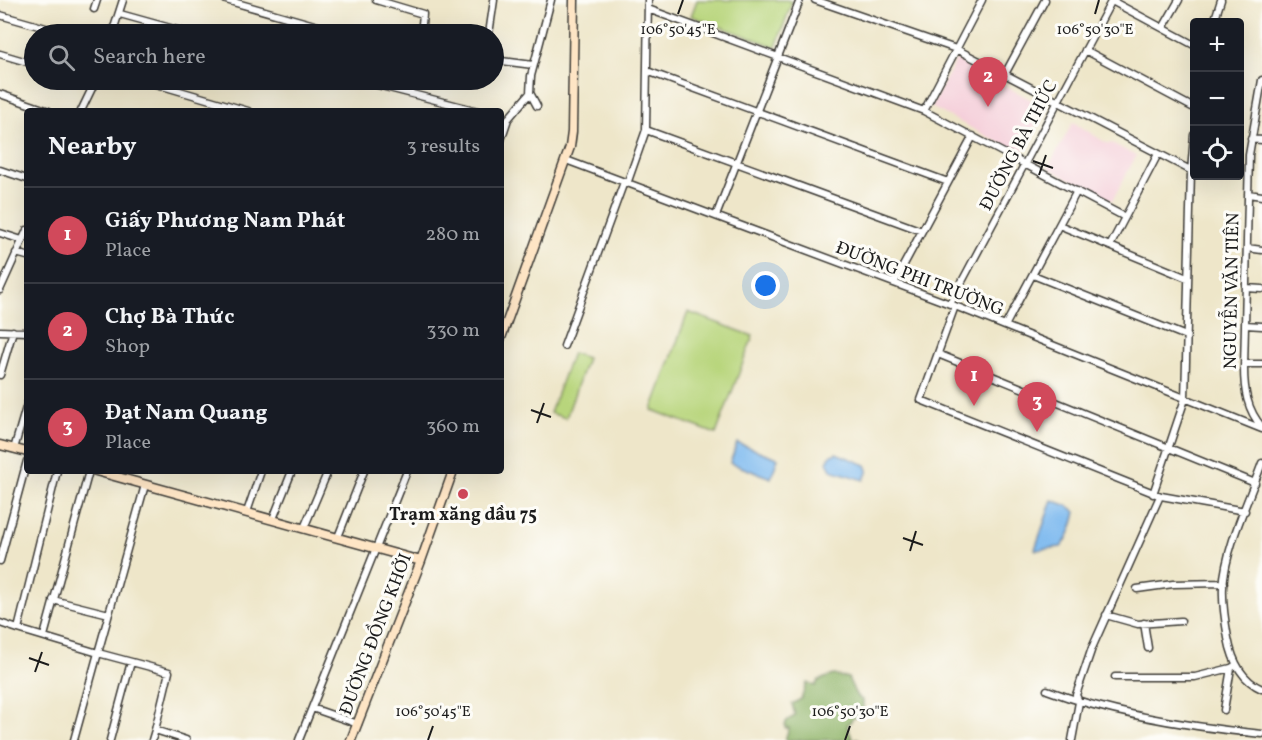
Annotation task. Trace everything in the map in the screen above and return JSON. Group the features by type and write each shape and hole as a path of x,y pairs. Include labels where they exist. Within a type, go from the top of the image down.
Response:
{"main road":[{"path":"504,330 566,160 572,132 574,0"},
{"path":"0,445 24,451"},
{"path":"115,474 421,561"},
{"name":"ĐƯỜNG ĐỒNG KHỞI","path":"351,740 421,561 452,474"}],"street":[{"path":"94,9 97,0"},
{"path":"116,24 123,0"},
{"path":"226,0 311,24"},
{"path":"376,0 423,14 422,24"},
{"path":"490,24 494,0"},
{"path":"537,106 530,93 533,66 551,0"},
{"path":"564,346 646,130 648,0"},
{"path":"716,216 800,0"},
{"path":"815,0 956,49 1190,170"},
{"path":"924,111 982,0"},
{"path":"1005,74 1044,0"},
{"path":"1163,28 1179,0"},
{"path":"1215,18 1221,0"},
{"path":"1112,1 1190,43"},
{"name":"ĐƯỜNG BÀ THỨC","path":"1112,1 952,305 938,354 921,400 1157,495"},
{"path":"648,9 924,111 1125,217"},
{"path":"0,15 32,24"},
{"path":"120,15 154,24"},
{"path":"1086,50 1190,106"},
{"path":"0,54 24,61"},
{"path":"504,62 533,66"},
{"path":"647,71 948,182"},
{"name":"NGUYỄN VĂN TIÊN","path":"1262,80 1251,139 1248,176 1244,364 1245,391 1249,406 1262,428"},
{"path":"82,108 89,90"},
{"path":"176,90 238,108"},
{"path":"397,90 466,108"},
{"path":"504,118 530,93"},
{"path":"0,94 40,108"},
{"path":"646,130 922,231"},
{"path":"894,283 973,136"},
{"path":"1251,139 1262,141"},
{"path":"1110,246 1158,154"},
{"name":"ĐƯỜNG PHI TRƯỜNG","path":"566,160 952,305 1262,428"},
{"path":"0,170 24,177"},
{"path":"1244,176 1248,176"},
{"path":"1072,740 1079,702 1076,695 1082,674 1157,495 1168,448 1185,399 1187,278 1193,180"},
{"path":"1005,326 1077,191"},
{"path":"1248,194 1262,196"},
{"path":"1059,225 1187,278"},
{"path":"0,233 22,240"},
{"path":"0,290 24,236"},
{"path":"1246,248 1262,250"},
{"path":"16,253 24,255"},
{"path":"1033,275 1186,336"},
{"path":"1246,288 1262,289"},
{"path":"1245,325 1262,326"},
{"path":"0,331 24,332"},
{"path":"0,375 13,331"},
{"path":"938,354 1255,483"},
{"path":"1244,364 1262,364"},
{"path":"14,449 24,415"},
{"path":"1224,710 1234,667 1223,608 1227,562 1262,463"},
{"path":"0,561 24,472"},
{"path":"18,629 56,474"},
{"path":"44,636 87,474"},
{"path":"248,512 260,474"},
{"path":"273,519 291,474"},
{"path":"304,528 327,474"},
{"path":"338,537 363,474"},
{"path":"299,740 406,474"},
{"path":"74,740 145,484"},
{"path":"1157,495 1245,511"},
{"path":"1137,589 1173,584 1224,583"},
{"path":"53,600 109,614"},
{"path":"1106,615 1138,624 1181,621"},
{"path":"0,623 169,672 152,740"},
{"path":"1144,623 1148,648"},
{"path":"110,740 131,662"},
{"path":"1115,677 1195,677 1234,667"},
{"path":"1234,667 1247,680 1262,689"},
{"path":"1047,690 1102,708 1245,736 1262,734"},
{"path":"312,708 358,724"},
{"path":"154,730 186,740"}],"shaded area":[{"path":"956,60 1045,107 1021,154 931,107"},
{"path":"1073,122 1108,144 1112,143 1136,156 1112,201 1048,168"}],"green space":[{"path":"697,0 787,0 792,2 776,47 691,16"},
{"path":"688,312 753,336 716,434 652,410"},
{"path":"572,353 587,358 566,418 550,413"},
{"path":"834,675 848,678 856,695 863,701 863,713 853,718 847,726 853,740 785,740 789,728 785,728 786,723 795,715 792,704 801,699 807,683 815,686 819,680"}],"water":[{"path":"737,443 778,458 771,478 730,463"},
{"path":"836,453 866,465 868,470 864,480 831,470 827,462 830,456"},
{"path":"1052,500 1076,512 1072,526 1061,547 1036,550 1035,549"}],"place":[{"name":"Chợ Bà Thức","path":"988,107"},
{"name":"Giấy Phương Nam Phát","path":"974,406"},
{"name":"Đạt Nam Quang","path":"1037,432"},
{"name":"Trạm xăng dầu 75","path":"463,494"}]}
